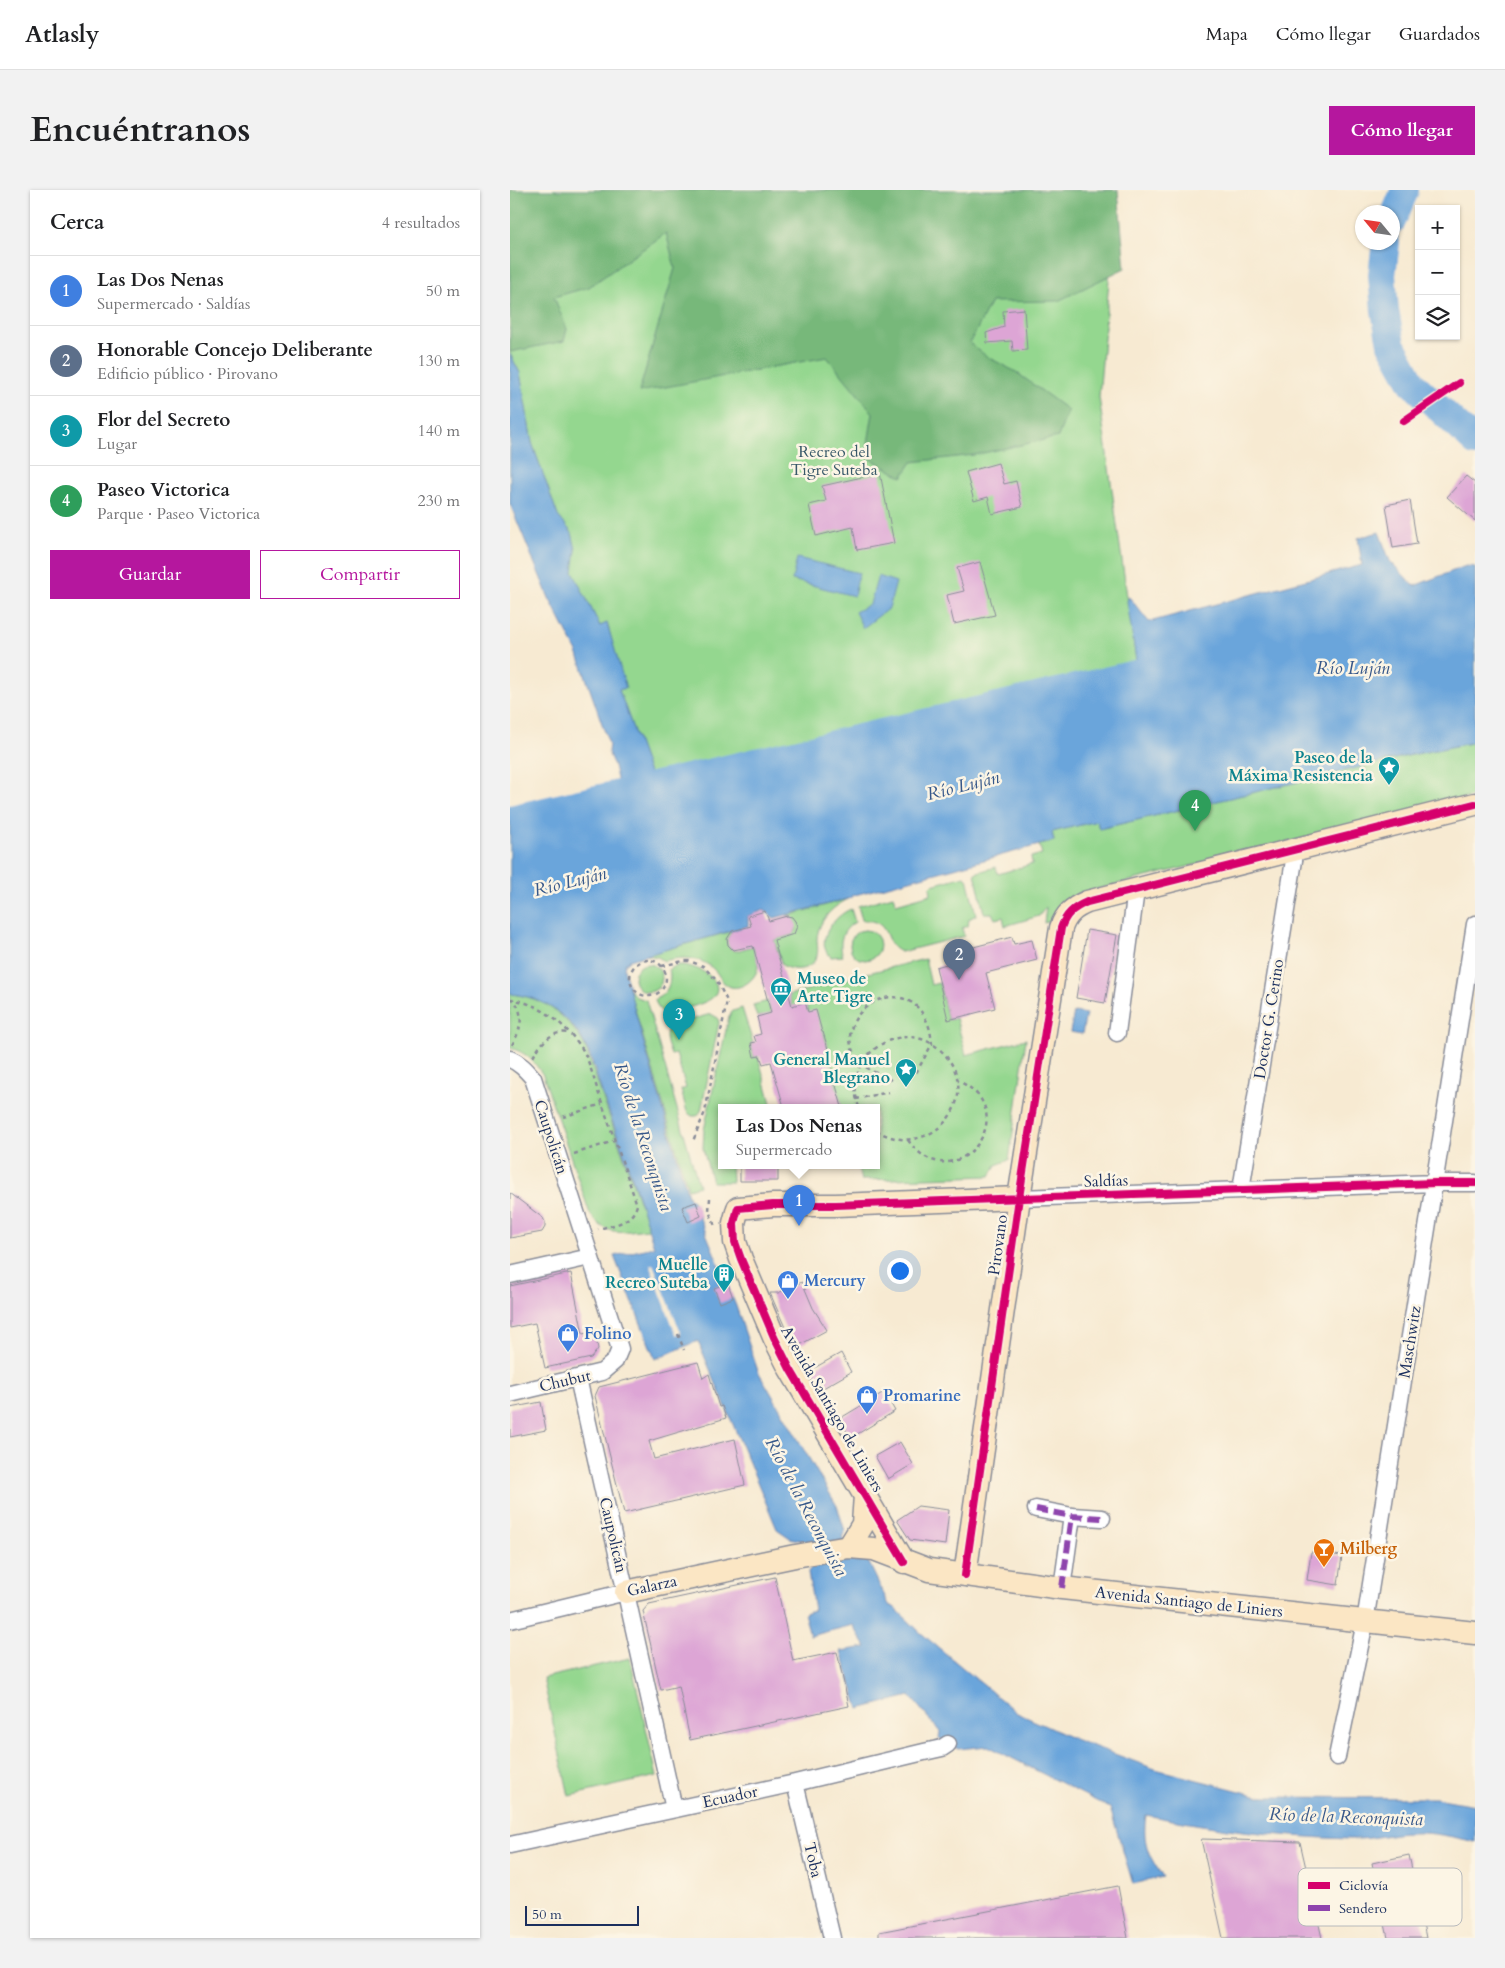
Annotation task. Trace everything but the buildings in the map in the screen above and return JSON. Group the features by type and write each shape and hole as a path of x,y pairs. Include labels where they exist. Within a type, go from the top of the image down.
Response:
{"street":[{"path":"1117,1034 1136,890 1475,804"},
{"name":"Doctor G. Cerino","path":"1241,1190 1296,848"},
{"name":"Pirovano","path":"965,1575 1019,1198 1061,928 1064,919 1071,910 1087,902 1136,890"},
{"name":"Maschwitz","path":"1337,1758 1365,1622 1475,924"},
{"name":"Caupolicán","path":"515,1060 532,1078 559,1159 620,1349 615,1361"},
{"name":"Saldías","path":"738,1208 773,1205 836,1205 1475,1183"},
{"name":"Avenida Santiago de Liniers","path":"738,1208 734,1223 735,1242 740,1259 774,1337 790,1369 904,1562"},
{"path":"510,1275 590,1257"},
{"name":"Chubut","path":"510,1394 602,1372 615,1361"},
{"name":"Caupolicán","path":"578,1378 674,1809"},
{"path":"849,1547 863,1524 865,1495"},
{"path":"1036,1509 1072,1516 1102,1518"},
{"path":"1062,1588 1072,1516"},
{"name":"Avenida Santiago de Liniers","path":"849,1547 874,1549 929,1570 965,1575 1062,1588 1475,1633"},
{"name":"Galarza","path":"510,1620 626,1592 795,1556 849,1547"},
{"name":"Ecuador","path":"510,1845 795,1783 942,1748 948,1744"},
{"name":"Toba","path":"795,1783 832,1938"}],"path":[{"path":"649,960 657,962 662,966 666,978 660,991 648,995 635,990 630,976 638,963 649,960"},
{"path":"662,966 682,961 689,961 703,966 718,981 727,1001 705,1112 694,1141"},
{"path":"891,1080 862,1064 853,1048 853,1026 864,1008 876,1000 898,998 918,1008 926,1019 932,1044 915,1075"},
{"path":"510,999 536,1006 553,1017 570,1033 582,1049 637,1205 635,1213 630,1219 583,1233"},
{"path":"514,1000 521,1013 522,1020 515,1060"},
{"path":"515,1060 540,1045 549,1036 556,1033 570,1033"},
{"path":"858,1104 856,1082 862,1064 875,1048 894,1039 917,1038 941,1050 950,1061 958,1081 956,1101 946,1122 931,1134 908,1140 892,1138 880,1132"},
{"path":"908,1140 923,1155 940,1162 963,1158 978,1145 984,1135 986,1124 984,1107 973,1090 958,1081"},
{"path":"856,1099 889,1092"},
{"path":"547,1123 602,1104"},
{"path":"559,1159 615,1141"},
{"path":"678,1334 684,1350"}],"green space":[{"name":"Recreo del Tigre Suteba","path":"510,190 1111,257 1099,397 1137,667 1131,671 1008,698 998,707 902,723 758,758 719,772 653,784 619,690 625,688 607,623 600,626 572,571 576,550 572,533 558,516 532,443 520,373 510,354"},
{"path":"510,190 1118,190 1125,268 1058,301 991,302 970,343 986,356 1016,372 1068,410 1058,437 974,455 912,462 902,477 866,456 873,413 827,357 639,392 675,268 666,233 589,287 554,297 567,329 564,341 510,352"},
{"path":"1475,742 1475,796 1077,894 1061,904 1052,921 1044,923 1046,907 1039,916 1005,926 1003,917 995,919 992,913 984,913 975,873 996,867 998,874 1032,864 1031,857 1042,854 1039,845 1054,841 1052,832 1097,821 1099,829 1411,755"},
{"path":"964,876 967,878 976,915 969,919 968,926 962,928 964,936 901,952 891,944 879,924 862,920 858,906 893,896 896,904 931,894 930,887 932,885"},
{"path":"851,898 833,909 824,919 818,931 816,958 810,966 801,969 791,969 782,965 774,940 792,935 796,931 795,921 792,917 787,916"},
{"path":"851,909 855,922 842,937 843,956 831,957 826,951 825,937 833,923"},
{"path":"865,930 876,934 880,945 876,956 865,960 854,956 850,945 854,934"},
{"path":"732,931 727,939 730,948 736,951 753,946 758,963 753,978 740,987 731,987 726,984 711,967 699,960 678,958 664,961 658,957 647,955"},
{"path":"925,959 931,985 939,983 948,1020 956,1018 966,1055 1026,1039 1009,1160 996,1165 990,1176 861,1180 858,1169 880,1169 880,1104 841,1104 823,1032 808,1012 805,1002 799,1004 794,1014 789,995"},
{"path":"648,964 658,968 662,978 658,988 648,992 638,988 634,978 638,968"},
{"path":"679,965 692,967 707,974 716,984 717,990 714,996 706,1002 669,1013 663,1012 658,1007 655,999 663,994 668,987 669,969"},
{"path":"629,989 636,997 646,1000 699,1186 688,1189"},
{"path":"510,994 533,999 553,1009 570,1024 584,1044 649,1229 609,1230 596,1222 590,1214 543,1075 529,1058 521,1052 510,1048"},
{"path":"768,1001 773,1020 763,1016 757,1017 753,1005"},
{"path":"742,1008 753,1043 751,1044 754,1057 758,1056 771,1104 718,1104 718,1169 731,1169 732,1182 712,1182 703,1148 704,1130 729,1016 733,1011"},
{"path":"711,1014 718,1018 719,1023 701,1111 697,1116 692,1116 687,1112 681,1090 686,1088 676,1054 671,1055 666,1035 672,1025"},
{"path":"630,1658 657,1776 569,1796 543,1678"}],"water":[{"name":"Río Luján","path":"510,354 520,373 532,443 558,516 572,533 576,550 573,572 600,626 607,623 626,688 619,690 653,784 719,772 758,758 902,723 998,707 1008,698 1131,671 1137,667 1127,601 1129,597 1149,622 1362,565 1358,538 1379,532 1390,561 1414,586 1466,566 1475,567 1475,742 1411,755 1099,829 1097,821 1052,832 1054,841 851,896 851,898 774,918 764,910 748,916 748,926 630,960 625,964 624,969 689,1199 692,1199 736,1306 758,1371 837,1506 845,1531 842,1537 852,1559 868,1561 889,1605 894,1607 921,1633 1017,1713 1074,1739 1155,1769 1263,1797 1436,1798 1475,1805 1475,1842 1427,1833 1403,1833 1358,1839 1273,1834 1146,1815 1145,1833 1147,1848 1153,1862 1163,1877 1133,1884 1110,1808 988,1746 958,1749 939,1738 940,1732 910,1696 859,1709 841,1651 866,1647 853,1625 810,1636 804,1613 814,1610 808,1572 811,1568 803,1541 790,1538 777,1529 698,1341 655,1359 614,1256 654,1247 630,1171 585,1044 575,1029 554,1009 538,1000 510,994 510,809 540,811 620,792 614,766 608,752 609,744 577,652 549,598 510,504"},
{"path":"797,558 859,573 854,596 792,580"},
{"path":"878,576 896,582 889,608 863,628 855,612 870,604"},
{"path":"1074,1012 1086,1014 1082,1034 1070,1032"}],"pier":[{"path":"653,1264 681,1333 676,1335 650,1265"}],"waterway":[{"path":"1399,205 1405,190"},
{"path":"1385,250 1382,275 1385,311 1391,344 1413,384 1475,442"},
{"path":"510,813 1156,663"}],"marked path":[{"path":"1036,1509 1072,1516 1102,1518"},
{"path":"1062,1588 1072,1516"}],"cycle path":[{"path":"1404,421 1459,383"},
{"path":"965,1575 1019,1198 1061,928 1065,919 1074,909 1087,902 1475,804"},
{"path":"904,1562 790,1369 774,1337 735,1242 734,1223 738,1208 773,1205 836,1205 1475,1183"}],"place":[{"name":"Paseo de la Máxima Resistencia","path":"1389,786"},
{"name":"Paseo Victorica","path":"1195,831"},
{"name":"Honorable Concejo Deliberante","path":"959,980"},
{"name":"Museo de Arte Tigre","path":"781,1007"},
{"name":"Flor del Secreto","path":"679,1040"},
{"name":"General Manuel Blegrano","path":"906,1088"},
{"name":"Las Dos Nenas","path":"799,1226"},
{"name":"Muelle Recreo Suteba","path":"724,1293"},
{"name":"Mercury","path":"788,1300"},
{"name":"Folino","path":"568,1353"},
{"name":"Promarine","path":"867,1415"},
{"name":"Milberg","path":"1324,1568"}],"water label":[{"name":"Río de la Reconquista","path":"643,1137"},
{"name":"Río de la Reconquista","path":"806,1507"},
{"name":"Río de la Reconquista","path":"1346,1817"}]}
